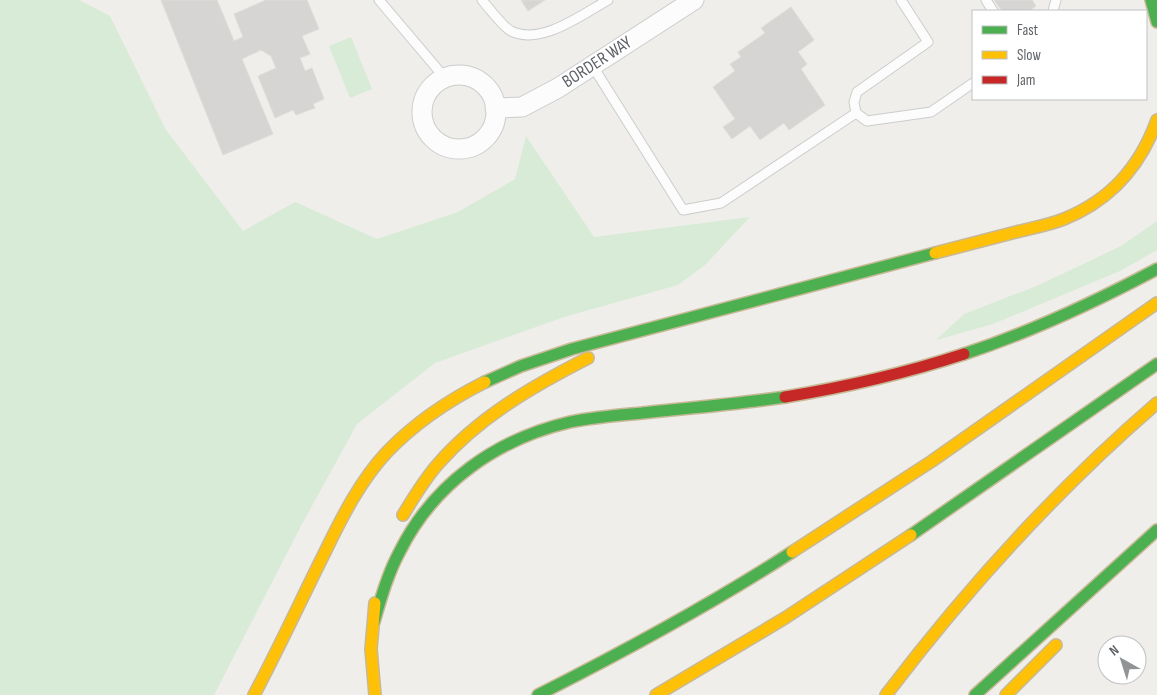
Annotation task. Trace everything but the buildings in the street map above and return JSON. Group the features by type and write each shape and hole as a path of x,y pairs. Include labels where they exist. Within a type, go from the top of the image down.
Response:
{"highway":[{"path":"1151,0 1157,22"},
{"path":"254,695 354,497 382,458 408,432 458,396 516,368 572,349 1034,228 1074,215 1103,198 1126,176 1143,154 1157,120"},
{"path":"374,622 382,590 393,562 405,539 420,517 458,476 482,457 514,440 542,429 571,422 772,399 818,392 893,375 957,356 1028,331 1098,301 1157,269"},
{"path":"538,695 616,656 675,623 806,544 910,475 1157,303"},
{"path":"398,524 417,491 440,462 466,436 510,403 543,382 607,349 659,328 716,311"},
{"path":"656,695 733,650 859,570 1157,364"},
{"path":"886,695 930,637 979,578 1085,468 1157,403"},
{"path":"975,695 1157,530"},
{"path":"1130,570 1157,543"},
{"path":"375,695 371,649 378,588 385,557"},
{"path":"1006,695 1062,638"}],"street":[{"name":"BORDER WAY","path":"495,108 522,107 558,88 694,0"},
{"path":"467,76 478,80 492,97 495,108 495,121 490,132 481,142 470,148 457,150 445,147 434,140 426,130 422,118 422,106 427,94 435,84 445,78 467,76"}],"lane":[{"path":"379,0 445,78"},
{"path":"482,0 510,31 532,36 560,28 608,0"},
{"path":"901,0 928,42 856,92 854,102 856,113 867,121 931,112 972,84"},
{"path":"592,66 683,210 721,203 856,113"}],"green space":[{"path":"0,0 79,0 110,16 166,130 243,231 295,202 377,239 458,212 515,179 526,136 594,237 750,217 705,265 678,285 564,317 435,363 357,424 301,526 214,695 0,695"},
{"path":"351,37 372,89 350,98 329,46"},
{"path":"1157,221 1157,250 1120,271 993,324 936,340 964,314 1039,285 1121,246"}],"traffic: fast":[{"path":"1151,0 1157,22"},
{"path":"485,382 521,366 572,349 935,253"},
{"path":"964,354 1062,316 1157,269"},
{"path":"911,535 1157,364"},
{"path":"374,622 392,568 414,527 449,485 470,467 493,452 543,430 579,420 785,397"},
{"path":"975,695 1157,530"},
{"path":"538,695 667,627 730,591 792,552"}],"traffic: slow":[{"path":"935,253 1052,223 1081,211 1110,192 1122,180 1142,153 1157,120"},
{"path":"792,552 932,461 1157,303"},
{"path":"403,515 433,470 471,432 527,391 588,358"},
{"path":"254,695 338,526 368,475 387,452 421,422 458,396 485,382"},
{"path":"886,695 948,616 1014,542 1083,471 1157,403"},
{"path":"656,695 785,618 911,535"},
{"path":"375,603 371,649 375,695"},
{"path":"1006,695 1056,645"}],"traffic: jam":[{"path":"785,397 876,379 964,354"}]}
